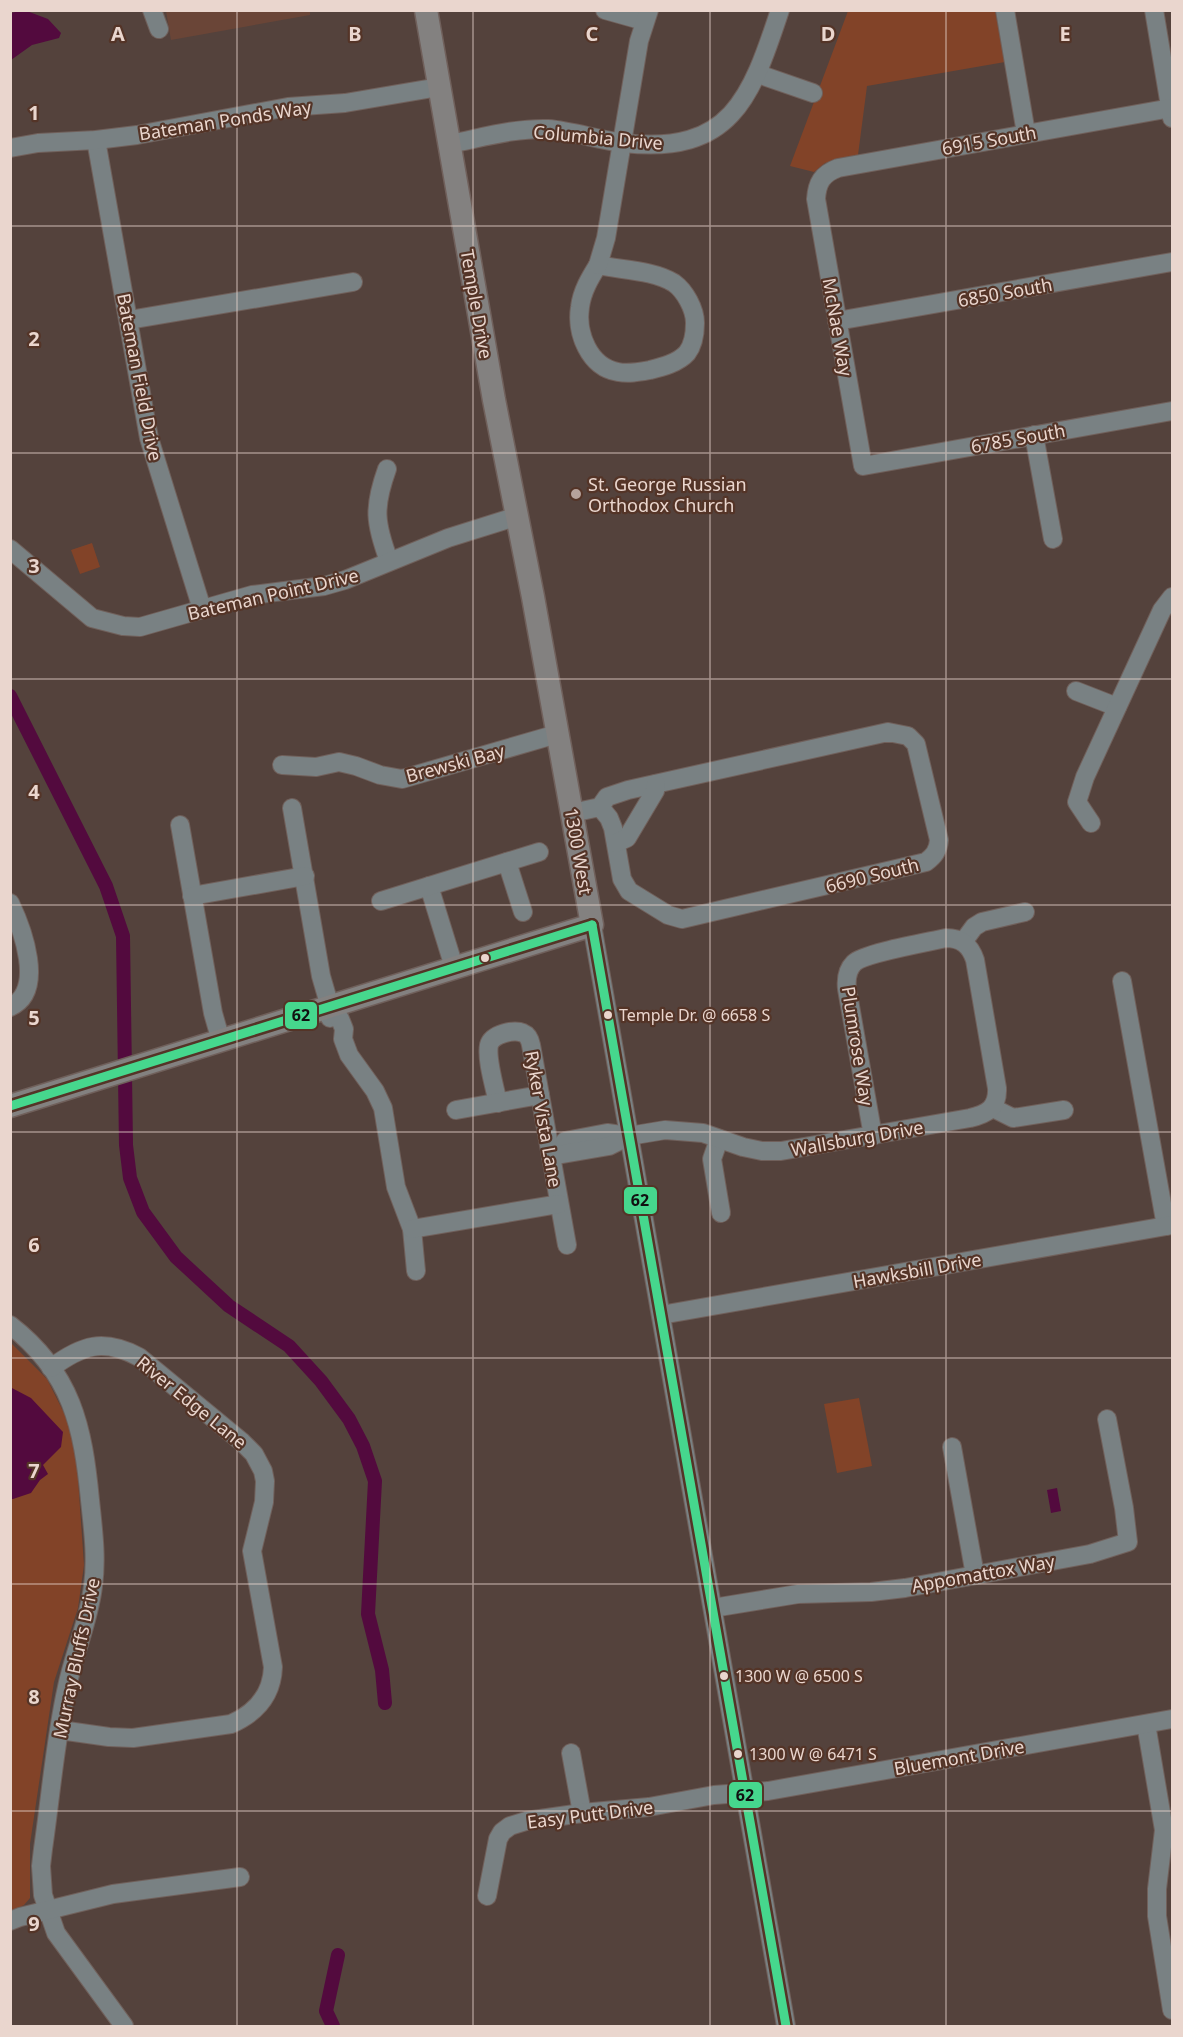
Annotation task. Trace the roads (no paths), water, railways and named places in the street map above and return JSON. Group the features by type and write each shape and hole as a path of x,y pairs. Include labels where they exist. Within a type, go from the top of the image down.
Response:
{"main road":[{"name":"Temple Drive","path":"426,10 494,400 533,597"},
{"name":"1300 West","path":"533,597 592,925"},
{"path":"10,1106 592,925"}],"street":[{"path":"152,10 159,29"},
{"path":"598,265 648,273 674,283 688,299 694,316 695,337 687,353 668,366 634,373 616,372 598,363 584,345 580,307 587,283 598,265 606,238 639,41 646,16 605,10"},
{"name":"Columbia Drive","path":"449,144 533,129 564,131 621,142 667,145 691,140 710,132 737,110 758,74 780,10"},
{"path":"1005,10 1026,133"},
{"path":"1154,10 1172,113"},
{"path":"758,74 813,93"},
{"name":"Bateman Ponds Way","path":"10,148 38,143 137,135 288,107 345,103 439,87"},
{"name":"6915 South","path":"816,188 820,179 828,172 838,168 1026,133 1172,113"},
{"name":"Bateman Field Drive","path":"96,140 148,438 202,609"},
{"name":"McNae Way","path":"816,188 816,199 863,466"},
{"name":"6850 South","path":"837,321 1173,262"},
{"path":"129,320 353,282"},
{"name":"6785 South","path":"863,466 1173,411"},
{"path":"1034,435 1053,539"},
{"path":"387,469 378,495 377,507 381,536 389,561"},
{"name":"Bateman Point Drive","path":"10,549 92,618 108,623 140,627 252,595 324,586 369,571 448,538 518,516"},
{"path":"1091,823 1077,801 1085,777 1162,610 1173,597"},
{"path":"1076,691 1117,707"},
{"name":"6690 South","path":"572,813 600,807 608,797 656,784 888,732 908,736 916,744 939,840 938,848 926,862 682,920 668,915 629,891 622,879 609,818 600,807"},
{"name":"Brewski Bay","path":"282,765 316,767 339,762 380,775 402,779 557,734"},
{"path":"615,843 627,838 632,831 655,791 656,784"},
{"path":"292,808 321,976 330,1007 340,1018 344,1029 343,1039 349,1055 375,1091 383,1108 396,1187 412,1229 416,1271"},
{"path":"180,825 213,1013 221,1041"},
{"path":"381,901 539,852"},
{"path":"507,862 522,912"},
{"path":"192,896 304,876"},
{"path":"429,886 454,967"},
{"path":"10,903 22,931 29,962 26,990 14,1005"},
{"path":"1025,912 982,922 974,927 963,942 969,947 975,960 997,1088 993,1108 1013,1118 1064,1110"},
{"name":"1300 West","path":"592,925 786,2026"},
{"name":"Plumrose Way","path":"873,1136 847,989 846,980 849,970 860,959 890,951 946,938 955,938 963,942"},
{"path":"1122,981 1169,1226"},
{"name":"Ryker Vista Lane","path":"498,1103 489,1043 494,1037 519,1032 526,1036 531,1045 567,1245"},
{"path":"456,1110 540,1095"},
{"name":"Wallsburg Drive","path":"550,1150 609,1146 628,1136 665,1130 687,1131 762,1151 781,1151 970,1118 993,1108"},
{"path":"719,1138 712,1159 721,1213"},
{"path":"412,1229 558,1204"},
{"name":"Hawksbill Drive","path":"661,1315 1169,1226"},
{"name":"Murray Bluffs Drive","path":"10,1325 24,1336 51,1368 69,1397 86,1452 95,1561 89,1611 67,1687 60,1731 41,1866 44,1895 60,1941 124,2026"},
{"name":"River Edge Lane","path":"51,1368 69,1355 89,1346 108,1346 129,1352 139,1357 254,1454 262,1471 266,1491 252,1551 273,1667 271,1683 266,1696 245,1718 231,1724 143,1737 116,1737 60,1731"},
{"name":"Appomattox Way","path":"713,1608 798,1594 894,1589 1090,1554 1128,1542 1107,1419"},
{"path":"952,1447 975,1575"},
{"name":"Bluemont Drive","path":"745,1792 780,1789 1173,1719"},
{"path":"1146,1724 1164,1830 1165,1889 1157,1925 1173,2010"},
{"path":"571,1753 582,1813"},
{"name":"Easy Putt Drive","path":"487,1896 495,1848 502,1832 510,1826 526,1821 649,1807 714,1795 745,1792"},
{"path":"10,1921 113,1894 240,1877"}],"waterway":[{"path":"10,696 106,886 123,936 126,1145 130,1178 143,1212 176,1257 229,1306 289,1346 321,1381 349,1419 363,1446 375,1481 368,1614 382,1670 385,1703"},
{"path":"333,2026 326,2011 338,1955"}],"place":[{"name":"St. George Russian Orthodox Church","path":"576,494"},
{"name":"Temple Dr. @ 6658 S","path":"608,1015"},
{"name":"1300 W @ 6500 S","path":"724,1676"},
{"name":"1300 W @ 6471 S","path":"738,1754"}]}
